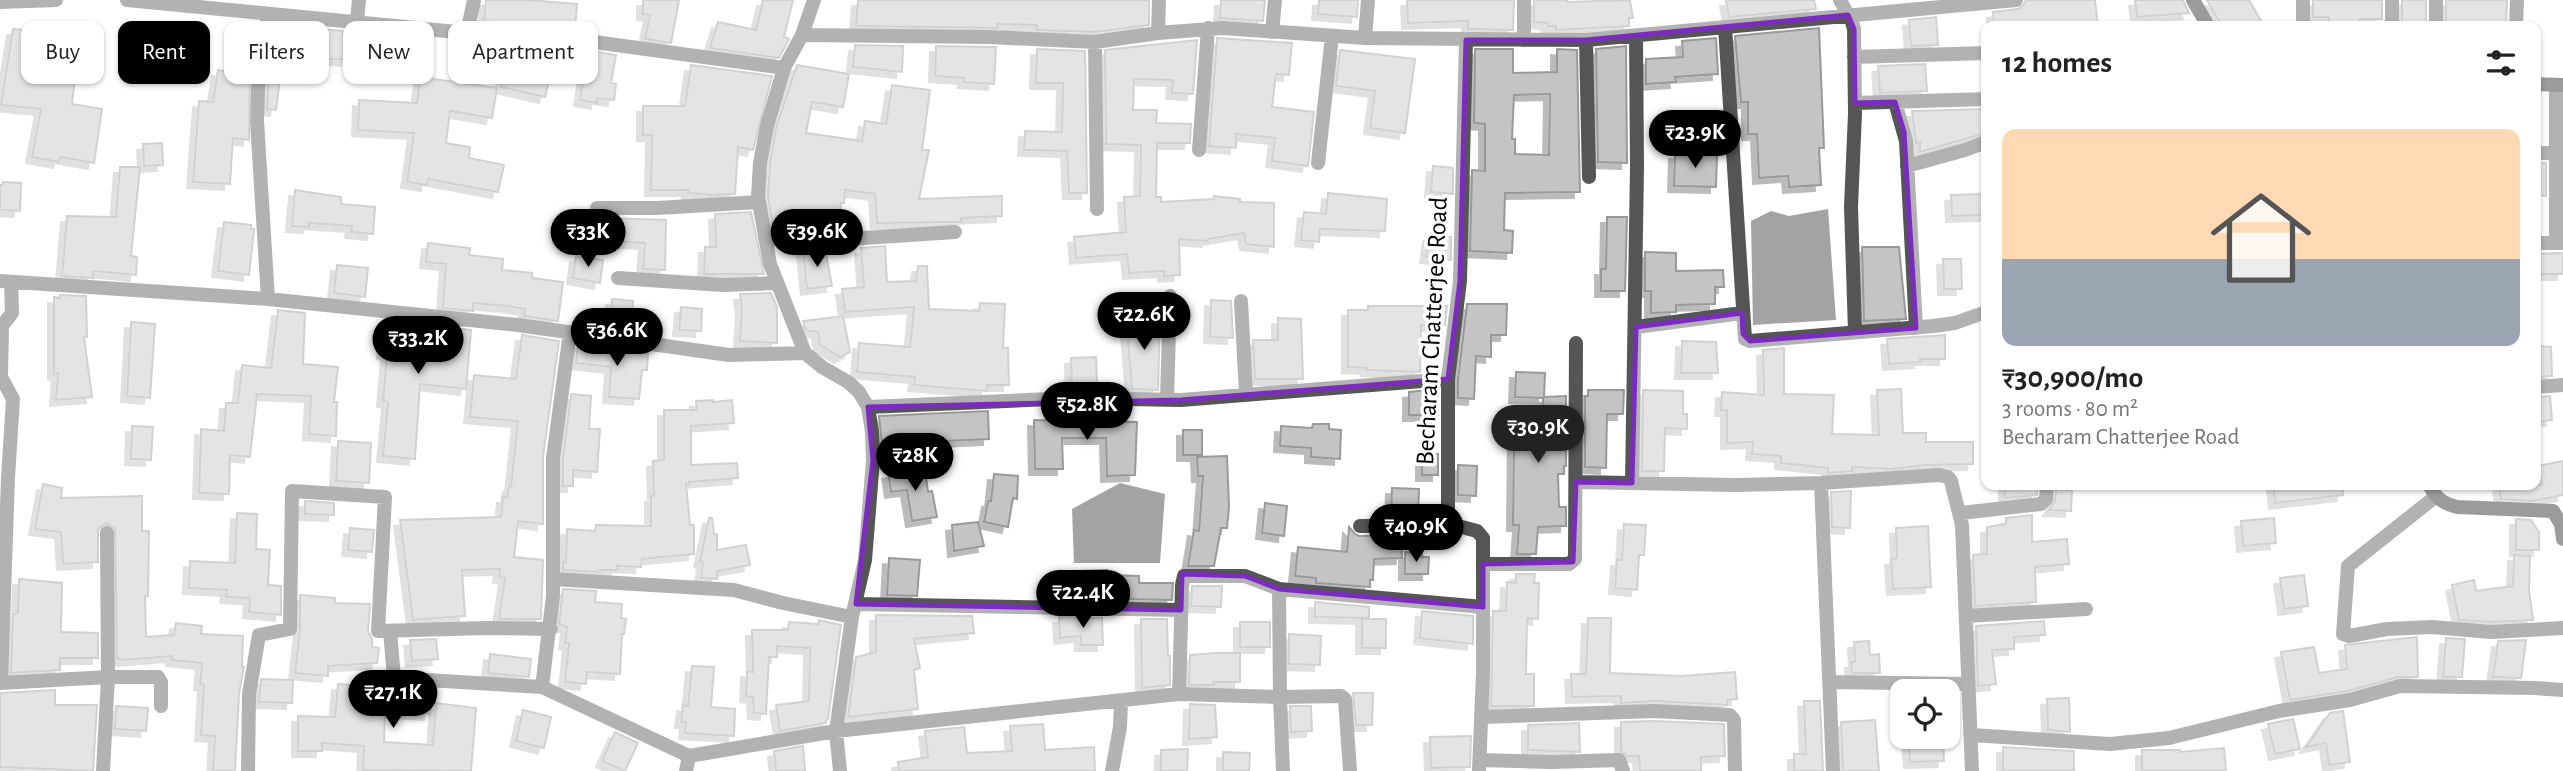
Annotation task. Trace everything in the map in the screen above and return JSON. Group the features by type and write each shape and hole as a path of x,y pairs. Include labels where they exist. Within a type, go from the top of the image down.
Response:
{"street":[{"path":"0,2 57,0"},
{"path":"127,0 357,21 359,0"},
{"path":"470,21 474,0"},
{"path":"814,0 802,35 784,68 767,126 760,163 759,202 770,264 805,353 821,367 848,382 859,392 868,407 873,460 865,560 854,610 836,731 841,771"},
{"path":"1158,33 1159,0"},
{"path":"1272,32 1275,0"},
{"path":"1360,38 1368,0"},
{"path":"1524,0 1524,40"},
{"path":"1840,0 1854,29 1851,208 1855,332"},
{"path":"802,35 989,37 1095,42 1208,28 1360,38 1586,40 2016,0"},
{"path":"2193,0 2205,21"},
{"path":"2303,0 2303,21"},
{"path":"2392,0 2392,21"},
{"path":"2436,0 2436,21"},
{"path":"2516,21 2517,0"},
{"path":"268,14 258,89 257,121 268,299"},
{"path":"1725,27 1745,339 1750,341 1916,328 1955,323 1981,314"},
{"path":"1199,150 1208,28"},
{"path":"1318,163 1332,36"},
{"path":"1632,483 1636,327 1636,36"},
{"name":"Becharam Chatterjee Road","path":"1454,525 1448,517 1448,379 1460,281 1472,40"},
{"path":"1586,40 1589,177"},
{"path":"1095,42 1097,209"},
{"path":"598,43 784,68"},
{"path":"1854,57 1981,52"},
{"path":"2541,84 2560,85 2560,243 2541,243"},
{"path":"1854,103 1981,99"},
{"path":"1895,102 1905,132 1916,328"},
{"path":"1907,166 1981,144"},
{"path":"2541,153 2560,153"},
{"path":"597,208 657,208 759,202"},
{"path":"765,238 834,240 955,232"},
{"path":"618,278 723,285 777,283"},
{"path":"161,706 161,682 158,677 0,682 13,399 1,377 2,326 12,313 6,281 268,299 519,325 729,355 805,353"},
{"path":"1167,400 1170,296"},
{"path":"1241,301 1246,394"},
{"path":"1636,327 1742,313"},
{"path":"542,687 551,629 553,458 570,332"},
{"path":"1483,565 1573,562 1576,555 1576,343"},
{"path":"868,407 1073,398 1167,400 1448,379"},
{"path":"2541,386 2563,384"},
{"path":"1576,482 1821,484 1944,475 1951,481 1961,513 1972,771"},
{"path":"1821,484 1833,771"},
{"path":"1961,513 2041,504 2046,499 2047,490"},
{"path":"248,771 248,694 259,635 290,629 292,491 385,498 378,631 551,629"},
{"path":"2563,539 2561,524 2553,511 2457,507 2445,504 2432,491 2348,565 2343,634 2349,636 2387,629 2432,627 2491,632 2563,628"},
{"path":"1360,526 1454,525 1480,533 1483,538 1482,717 1479,765 1619,760 1623,771"},
{"path":"103,771 108,677 107,533"},
{"path":"1179,694 1184,576 1245,576 1279,589 1483,607"},
{"path":"553,579 734,590 783,603 854,610 1181,610"},
{"path":"1279,589 1283,771"},
{"path":"1966,616 2086,609"},
{"path":"390,631 394,678 542,687 689,756 836,731 1179,694 1343,697 1350,771"},
{"path":"1830,682 1968,684"},
{"path":"1971,735 2110,744 2169,738 2290,709 2350,700 2400,686 2563,690"},
{"path":"1112,771 1121,727 1121,702"},
{"path":"1482,717 1655,711 1730,715 1734,720 1735,771"},
{"path":"686,771 689,756"}],"highlighted area":[{"path":"1848,15 1854,29 1855,103 1895,102 1904,132 1916,328 1750,341 1743,334 1742,313 1636,327 1632,483 1576,482 1573,562 1483,564 1483,607 1279,589 1245,576 1182,574 1181,610 856,604 873,460 868,407 1181,400 1448,379 1460,281 1466,40 1586,40"}],"shaded area":[{"path":"1828,209 1836,320 1753,325 1751,221 1771,211 1789,216"},
{"path":"1120,483 1165,494 1160,563 1074,563 1072,509"}],"building":[{"path":"486,0 577,4 576,21 484,21"},
{"path":"643,0 679,0 671,43 645,39 650,15 643,14"},
{"path":"763,0 793,0 784,37 789,39 779,58 710,48 718,22 756,30"},
{"path":"858,0 1149,0 1149,25 1095,32 1037,30 1037,25 997,24 997,28 856,26"},
{"path":"1221,0 1265,0 1263,21 1220,18"},
{"path":"1319,0 1358,0 1357,17 1318,14"},
{"path":"1407,0 1514,0 1513,30 1468,29 1468,21 1408,23"},
{"path":"1534,0 1630,0 1633,18 1629,18 1629,26 1556,30 1556,26 1534,22"},
{"path":"1726,0 1814,0 1816,9 1729,17"},
{"path":"2026,0 2095,0 2097,21 1994,21 1993,12 2022,7"},
{"path":"2135,0 2183,0 2189,13 2137,17"},
{"path":"2207,0 2249,0 2261,21 2219,21"},
{"path":"2313,0 2382,0 2382,19 2329,21 2329,17 2313,17"},
{"path":"2402,0 2426,0 2426,21 2402,21"},
{"path":"2446,0 2507,0 2506,21 2446,21"},
{"path":"1936,17 1938,45 1911,46 1909,20"},
{"path":"1819,28 1824,148 1819,148 1821,185 1789,187 1788,176 1759,178 1757,134 1748,134 1748,102 1741,102 1735,36"},
{"path":"13,29 21,30 21,84 74,84 72,104 102,109 94,163 60,157 59,162 32,157 41,109 1,105"},
{"path":"329,30 343,31 343,60 329,59"},
{"path":"1217,38 1292,43 1289,75 1276,74 1272,107 1314,112 1308,166 1272,161 1275,138 1236,134 1236,148 1209,146"},
{"path":"1716,38 1718,74 1675,77 1676,82 1646,84 1646,59 1683,57 1682,41"},
{"path":"1197,40 1193,94 1172,93 1173,80 1134,79 1133,110 1157,110 1156,123 1191,124 1190,143 1157,143 1156,197 1161,197 1161,202 1214,199 1214,196 1240,199 1240,202 1274,203 1274,247 1246,244 1244,233 1208,241 1179,239 1180,275 1164,276 1164,271 1129,273 1127,254 1076,258 1074,237 1126,232 1124,197 1140,196 1141,145 1106,144 1105,50"},
{"path":"855,45 903,46 902,72 853,67"},
{"path":"936,46 996,47 994,84 935,76"},
{"path":"1626,46 1627,163 1598,162 1596,49"},
{"path":"1037,49 1085,51 1087,193 1069,193 1067,151 1024,150 1025,131 1062,132 1063,83 1036,83"},
{"path":"1475,49 1513,49 1513,73 1557,72 1557,49 1577,50 1580,192 1505,193 1504,230 1513,231 1512,253 1470,251 1472,170 1485,171 1485,124 1474,123","holes":["1550,94 1549,155 1515,154 1515,139 1512,139 1514,95"]},
{"path":"1340,50 1415,59 1405,133 1370,128 1375,91 1336,86"},
{"path":"598,52 616,55 611,83 616,84 614,100 597,98 597,103 580,100 582,84 598,84"},
{"path":"1925,64 1927,91 1880,93 1878,66"},
{"path":"691,65 772,76 753,150 738,147 735,194 651,190 652,135 643,135 643,106 685,106"},
{"path":"797,65 849,74 843,107 812,102 806,133 862,141 865,121 886,124 892,85 930,90 922,150 929,150 919,199 1002,196 1002,216 961,218 961,222 877,223 875,194 845,190 838,230 801,229 799,214 783,215 782,229 773,229 768,196 770,164 776,128"},
{"path":"218,70 224,71 224,84 250,84 249,140 233,138 230,184 193,182 199,101 213,102"},
{"path":"434,79 448,81 448,84 497,88 492,118 450,111 446,143 470,147 469,158 504,165 498,192 428,179 427,185 407,182 414,133 358,130 359,100 417,103 419,84 434,84"},
{"path":"269,84 279,84 276,110 267,109"},
{"path":"501,84 548,84 545,97 501,87"},
{"path":"1981,109 1981,134 1920,152 1920,142 1916,143 1912,111"},
{"path":"162,143 163,165 144,166 143,144"},
{"path":"1675,153 1717,155 1716,187 1674,186"},
{"path":"2541,163 2546,163 2546,196 2541,196"},
{"path":"1433,166 1453,168 1453,194 1431,192"},
{"path":"120,167 140,167 131,256 137,257 136,275 93,271 93,278 62,276 67,216 116,217"},
{"path":"3,182 21,183 20,211 0,210 0,185"},
{"path":"295,190 341,197 341,204 375,207 373,234 351,232 352,226 309,223 309,227 292,226"},
{"path":"1328,193 1387,199 1385,231 1320,229 1319,242 1301,240 1304,212 1326,214"},
{"path":"1981,194 1981,215 1952,216 1951,195"},
{"path":"751,212 764,274 704,274 705,247 716,247 715,214"},
{"path":"1607,217 1627,217 1625,291 1601,291 1601,269 1606,269"},
{"path":"605,218 666,220 665,270 643,269 645,243 604,241"},
{"path":"224,222 251,225 251,229 254,229 249,275 218,271"},
{"path":"1429,235 1451,237 1451,260 1426,257"},
{"path":"428,243 470,248 469,255 503,259 502,270 532,273 532,278 563,282 558,321 524,316 525,309 508,306 473,303 473,311 443,308 446,264 426,262"},
{"path":"885,246 887,282 916,281 918,266 927,266 929,309 979,311 980,303 1005,304 1003,348 1008,348 1009,385 987,385 987,391 914,385 915,377 857,372 859,343 910,347 914,307 845,312 842,289 864,287 861,248"},
{"path":"1862,247 1899,247 1906,319 1864,321"},
{"path":"803,249 825,249 832,286 807,289"},
{"path":"1645,252 1676,253 1676,271 1723,270 1724,287 1715,287 1715,304 1676,305 1676,312 1651,313 1651,291 1645,291"},
{"path":"2563,253 2563,274 2541,274 2541,254"},
{"path":"576,256 603,260 600,283 573,278"},
{"path":"1943,259 1961,259 1962,289 1944,289"},
{"path":"337,265 368,268 365,297 334,293"},
{"path":"771,293 777,307 777,343 740,341 740,294"},
{"path":"60,295 86,296 87,337 84,337 92,397 56,400 58,373 54,374 54,297 60,298"},
{"path":"612,299 633,301 631,331 610,328"},
{"path":"1211,300 1231,301 1233,338 1210,337"},
{"path":"1467,304 1507,304 1506,335 1491,335 1491,357 1476,356 1474,399 1458,398"},
{"path":"1368,306 1447,306 1445,325 1421,325 1420,372 1348,367 1348,310 1368,310"},
{"path":"681,307 702,309 701,331 679,330"},
{"path":"278,310 305,313 303,364 338,367 334,402 337,402 336,436 309,434 311,396 257,394 250,457 230,455 229,494 199,493 201,429 224,431 226,403 238,403 242,365 271,368"},
{"path":"843,316 850,352 840,357 820,345 818,332 806,330 803,321"},
{"path":"1160,317 1158,390 1132,389 1126,318"},
{"path":"1278,318 1301,319 1303,379 1255,379 1253,340 1278,340"},
{"path":"386,321 471,330 466,389 420,384 415,459 383,456 388,402 383,401 387,354 383,353"},
{"path":"131,322 155,324 150,398 127,396"},
{"path":"522,335 559,341 543,457 543,524 518,521 514,557 543,560 541,619 499,619 505,578 499,577 500,569 462,570 465,616 413,620 400,520 501,517 503,497 507,497 511,486 518,421 470,417 474,375 516,379"},
{"path":"1945,335 1945,359 1920,359 1920,362 1889,364 1887,339"},
{"path":"1682,341 1716,342 1718,373 1681,373"},
{"path":"578,343 648,353 647,370 642,370 639,399 609,397 611,367 576,363"},
{"path":"2541,346 2551,347 2552,376 2541,377"},
{"path":"1784,348 1784,394 1834,395 1832,434 1879,435 1877,390 1901,389 1903,433 1926,433 1926,442 1973,442 1973,464 1892,469 1852,467 1852,471 1828,473 1828,468 1781,463 1781,456 1752,454 1753,442 1727,443 1727,410 1721,410 1722,392 1764,395 1763,350"},
{"path":"1096,357 1097,383 1086,383 1086,389 1072,388 1071,358"},
{"path":"1516,372 1545,373 1544,397 1566,396 1566,466 1564,474 1558,474 1559,507 1566,507 1566,526 1538,527 1536,554 1517,554 1519,525 1513,525 1514,428 1544,428 1543,398 1515,397"},
{"path":"1438,389 1438,415 1409,415 1409,392"},
{"path":"1588,390 1624,390 1623,414 1607,414 1606,468 1585,467 1585,396 1588,396"},
{"path":"1643,390 1683,391 1683,414 1687,414 1687,429 1665,428 1664,471 1642,471"},
{"path":"571,394 591,396 589,429 600,429 597,472 573,470 573,486 563,486 563,459"},
{"path":"2550,396 2552,420 2541,421 2541,397"},
{"path":"732,400 734,423 691,426 691,465 737,463 738,478 686,484 690,525 694,525 694,554 642,559 641,567 617,566 617,570 563,570 563,562 566,563 567,529 595,531 596,525 651,526 653,461 664,460 664,410 697,410 696,401"},
{"path":"1073,408 1086,408 1086,421 1137,422 1135,475 1107,476 1106,438 1062,438 1063,469 1035,469 1034,420 1073,421"},
{"path":"988,411 989,439 882,444 879,416"},
{"path":"1313,424 1329,424 1329,429 1341,430 1340,459 1311,457 1311,448 1280,446 1281,426 1312,428"},
{"path":"132,426 153,427 151,460 131,459"},
{"path":"1183,430 1202,430 1202,455 1183,455"},
{"path":"338,441 371,443 369,483 336,481"},
{"path":"1422,454 1438,454 1438,475 1422,475"},
{"path":"1227,456 1227,528 1221,528 1214,566 1188,566 1194,530 1199,531 1203,476 1198,476 1197,457"},
{"path":"2563,461 2563,495 2533,501 2501,499 2500,490 2541,490 2541,465"},
{"path":"1458,465 1477,466 1476,496 1458,495"},
{"path":"925,469 928,492 932,491 937,517 912,521 907,490 891,492 888,473"},
{"path":"994,474 1018,476 1017,499 1013,498 1008,527 984,522 988,501 991,501"},
{"path":"43,484 62,488 61,498 142,496 142,531 149,531 148,596 145,596 146,637 174,635 176,623 202,626 201,634 243,636 244,667 239,694 235,771 213,771 215,736 201,735 204,685 200,684 202,663 172,660 172,656 123,660 117,658 115,528 106,523 98,529 98,562 63,564 61,532 35,529"},
{"path":"1392,488 1419,489 1418,516 1391,516"},
{"path":"2005,490 2037,490 2037,495 2005,498"},
{"path":"2056,490 2072,490 2071,511 2049,510 2055,501"},
{"path":"2274,490 2342,490 2343,495 2275,503"},
{"path":"1851,491 1850,528 1832,527 1831,492"},
{"path":"305,501 334,503 334,515 305,514"},
{"path":"1265,503 1287,506 1284,536 1262,533"},
{"path":"237,513 257,514 256,549 270,550 268,585 281,586 281,615 249,612 250,598 226,597 227,590 189,588 190,561 235,563"},
{"path":"2032,515 2032,542 2067,539 2069,564 2035,567 2036,602 1975,606 1973,555 1987,554 1987,527 2006,524 2006,518"},
{"path":"709,518 712,518 714,534 717,534 717,550 746,545 750,565 717,571 717,579 701,578 703,562 700,561"},
{"path":"2274,518 2276,543 2243,546 2241,521"},
{"path":"2516,519 2531,520 2539,532 2539,550 2516,550"},
{"path":"978,522 984,546 954,551 952,525"},
{"path":"1624,524 1646,525 1644,555 1639,555 1637,590 1615,588 1617,560 1622,560"},
{"path":"1928,526 1931,587 1893,589 1891,559 1897,558 1896,528"},
{"path":"1349,527 1359,536 1401,535 1402,558 1374,559 1370,587 1316,583 1316,578 1295,576 1298,547 1347,552"},
{"path":"350,528 374,530 372,552 348,550"},
{"path":"1405,552 1422,553 1422,557 1429,557 1428,574 1405,574"},
{"path":"2514,555 2530,556 2529,591 2533,620 2459,620 2452,585 2474,580 2476,591 2513,586"},
{"path":"889,558 920,560 917,596 887,595"},
{"path":"1107,570 1107,575 1139,576 1139,583 1173,583 1172,600 1079,598 1079,571"},
{"path":"1516,574 1535,574 1534,583 1539,583 1538,619 1527,618 1526,674 1534,674 1534,706 1491,706 1493,611 1506,611 1507,582 1516,583"},
{"path":"2304,575 2308,606 2284,609 2280,578"},
{"path":"19,579 62,583 61,632 98,633 98,658 60,658 60,670 11,673 13,614 18,613"},
{"path":"1192,586 1222,586 1221,607 1191,606"},
{"path":"563,589 596,591 595,602 622,604 621,618 626,619 622,634 620,674 587,672 586,684 565,682 569,643 565,643 567,627 559,624"},
{"path":"300,595 335,598 335,603 370,604 368,631 372,647 379,648 377,663 328,666 328,676 295,673 300,629"},
{"path":"1315,602 1369,607 1369,618 1315,617"},
{"path":"1422,611 1473,616 1473,644 1420,638"},
{"path":"876,615 972,616 974,633 914,639 920,668 914,670 918,709 848,717 856,657 876,652"},
{"path":"1059,617 1102,618 1103,645 1081,645 1081,636 1060,638"},
{"path":"1588,618 1611,618 1610,673 1681,676 1735,672 1737,699 1727,700 1727,705 1656,701 1621,703 1621,696 1572,697 1571,674 1586,674"},
{"path":"1141,619 1167,619 1170,685 1142,688"},
{"path":"1362,619 1386,619 1386,648 1362,648"},
{"path":"819,620 841,625 828,719 826,723 780,731 776,705 809,701 810,648 777,646 777,657 769,657 766,714 754,713 753,697 746,696 747,671 753,672 752,630 788,630 789,622 819,624"},
{"path":"2044,621 2045,635 2014,637 2014,649 1992,650 1996,684 1978,686 1976,626"},
{"path":"1240,622 1270,622 1270,647 1240,647"},
{"path":"1289,634 1321,636 1320,665 1289,664"},
{"path":"2417,637 2418,677 2398,677 2348,691 2290,700 2281,652 2314,647 2319,673 2347,669 2345,645"},
{"path":"2446,638 2465,639 2462,677 2443,677"},
{"path":"436,639 438,659 412,661 410,640"},
{"path":"2526,640 2521,678 2493,677 2498,641"},
{"path":"1869,641 1870,655 1879,654 1880,673 1852,673 1851,662 1855,662 1854,642"},
{"path":"1240,653 1240,682 1189,685 1190,655"},
{"path":"490,654 531,659 529,677 488,673"},
{"path":"692,666 714,667 711,707 735,709 734,736 685,733 686,722 681,722 683,705 688,706"},
{"path":"261,679 293,680 292,703 259,702"},
{"path":"338,684 432,690 430,714 385,711 384,742 433,745 436,703 476,708 471,771 363,770 364,746 322,743 322,751 298,751 298,716 335,717"},
{"path":"55,690 55,705 97,705 93,771 0,767 0,693"},
{"path":"1353,693 1373,693 1372,725 1356,725"},
{"path":"2069,698 2070,732 2048,730 2047,699"},
{"path":"1804,701 1820,701 1823,771 1794,771 1794,754 1806,754"},
{"path":"1190,704 1215,705 1217,737 1189,739"},
{"path":"116,706 148,708 146,731 115,729"},
{"path":"1290,706 1311,706 1312,731 1291,732"},
{"path":"523,710 551,717 544,748 516,741"},
{"path":"2343,711 2350,762 2329,765 2326,743 2306,747 2330,713"},
{"path":"2293,719 2300,749 2275,754 2268,724"},
{"path":"1875,720 1879,771 1843,771 1841,722"},
{"path":"1621,722 1724,724 1725,756 1701,757 1701,771 1640,771 1639,756 1628,756 1621,751"},
{"path":"1579,723 1580,752 1528,750 1528,725"},
{"path":"1043,724 1045,750 1094,747 1095,771 899,771 898,762 928,757 925,731 964,727 967,753 1012,751 1010,726"},
{"path":"615,732 638,743 625,771 602,761"},
{"path":"1471,736 1470,767 1431,768 1430,737"},
{"path":"803,746 805,771 776,771 774,751"},
{"path":"2003,747 2074,751 2074,771 2003,771"},
{"path":"2224,748 2226,771 2142,771 2142,750 2180,752"},
{"path":"1188,749 1187,771 1161,771 1161,750"},
{"path":"1909,749 1944,749 1944,761 1910,762"},
{"path":"1223,752 1250,753 1249,771 1223,771"}]}
